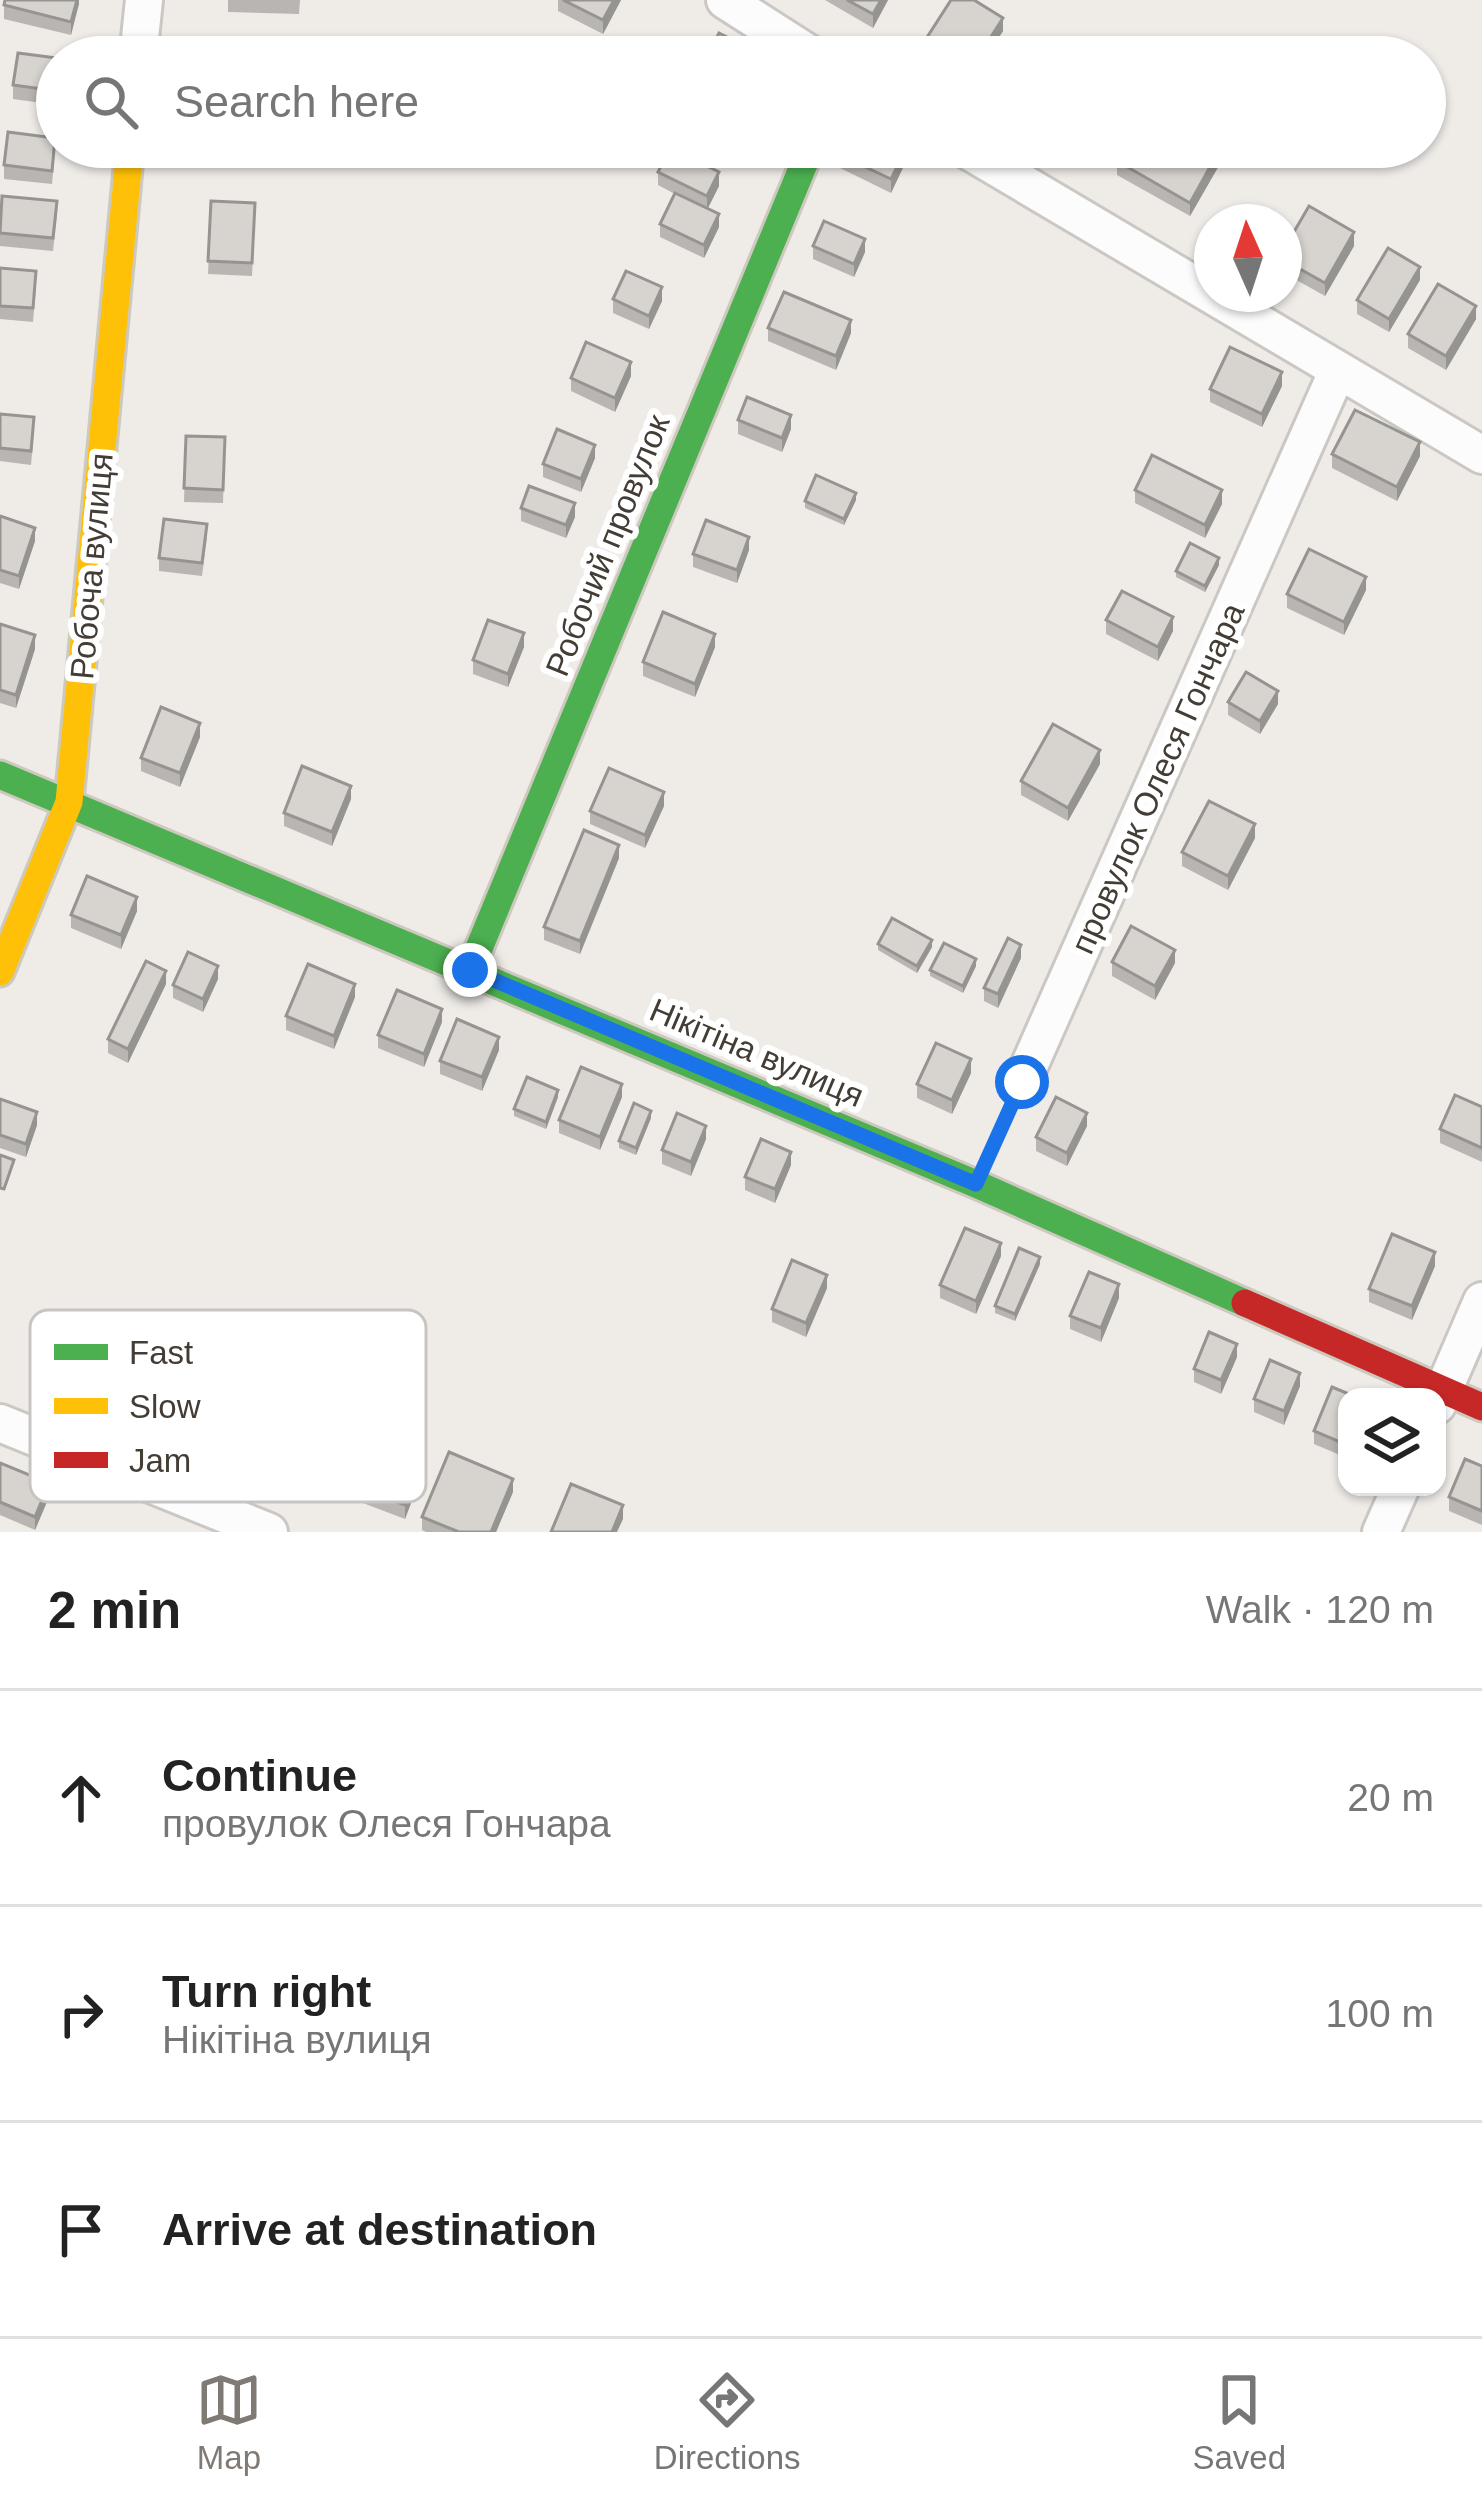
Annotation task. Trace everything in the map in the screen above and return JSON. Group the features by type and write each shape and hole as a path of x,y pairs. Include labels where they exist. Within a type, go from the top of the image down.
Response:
{"street":[{"path":"140,36 144,0"},
{"path":"725,0 781,36"},
{"name":"Робоча вулиця","path":"0,972 69,802 128,168"},
{"name":"Робочий провулок","path":"470,970 802,168"},
{"path":"997,168 1482,455"},
{"name":"провулок Олеся Гончара","path":"1022,1082 1337,372"},
{"name":"Нікітіна вулиця","path":"0,775 976,1184 1418,1388"},
{"path":"1444,1388 1482,1301"},
{"name":"Нікітіна вулиця","path":"1446,1399 1482,1407"},
{"path":"0,1424 30,1436"},
{"path":"1381,1532 1397,1496"},
{"path":"194,1502 269,1532"}],"path":[{"path":"976,1184 1022,1082"}],"building":[{"path":"5,0 77,0 71,22 4,5"},
{"path":"563,0 614,0 603,20"},
{"path":"847,0 881,0 873,14"},
{"path":"951,0 974,0 1003,18 991,36 928,36"},
{"path":"18,53 36,55 36,88 13,85"},
{"path":"8,132 36,136 36,168 52,171 4,165"},
{"path":"660,168 711,168 719,172 707,196 658,172"},
{"path":"868,168 896,168 891,179"},
{"path":"1129,168 1209,168 1190,203"},
{"path":"675,193 719,214 704,245 660,224"},
{"path":"2,196 57,201 53,238 0,233"},
{"path":"211,201 255,203 252,263 208,261"},
{"path":"1309,206 1354,232 1325,283 1302,270 1302,218"},
{"path":"824,221 865,239 854,264 813,246"},
{"path":"1388,248 1420,267 1389,319 1357,300"},
{"path":"0,268 36,271 33,308 0,306"},
{"path":"626,271 662,287 649,316 613,299"},
{"path":"1438,284 1476,306 1446,356 1408,334"},
{"path":"784,292 851,320 836,356 768,328"},
{"path":"586,342 631,362 615,398 571,378"},
{"path":"1230,347 1282,372 1262,414 1210,389"},
{"path":"747,397 791,415 782,438 738,420"},
{"path":"1355,410 1420,442 1397,487 1332,454"},
{"path":"0,414 34,417 31,451 0,448"},
{"path":"557,429 595,445 581,479 543,464"},
{"path":"186,436 225,437 223,490 184,488"},
{"path":"1152,455 1222,490 1205,525 1135,490"},
{"path":"816,475 856,493 844,519 805,501"},
{"path":"529,486 575,503 566,525 521,508"},
{"path":"0,516 35,528 19,576 0,570"},
{"path":"164,519 207,524 202,563 159,558"},
{"path":"706,520 749,537 737,570 693,554"},
{"path":"1190,543 1219,558 1205,586 1176,571"},
{"path":"1309,549 1366,577 1344,622 1287,594"},
{"path":"1122,591 1173,617 1158,647 1106,620"},
{"path":"663,612 715,634 695,684 643,662"},
{"path":"488,620 524,633 508,674 473,660"},
{"path":"0,624 35,635 16,695 0,690"},
{"path":"1246,672 1278,691 1260,721 1228,702"},
{"path":"161,707 200,723 180,773 141,758"},
{"path":"1053,724 1100,750 1068,808 1021,781"},
{"path":"302,766 351,786 332,832 284,813"},
{"path":"609,768 664,792 645,835 590,811"},
{"path":"1209,801 1255,824 1228,876 1182,852"},
{"path":"584,830 619,845 580,941 544,927"},
{"path":"87,876 137,897 121,935 71,915"},
{"path":"892,918 932,940 917,966 878,944"},
{"path":"1131,926 1175,950 1155,986 1112,962"},
{"path":"1008,938 1021,945 998,994 984,988"},
{"path":"944,943 976,959 963,986 930,970"},
{"path":"188,952 218,966 203,999 173,985"},
{"path":"146,961 166,971 128,1049 108,1039"},
{"path":"308,964 355,984 334,1036 286,1016"},
{"path":"397,990 442,1009 424,1054 378,1035"},
{"path":"457,1019 499,1037 482,1077 440,1061"},
{"path":"936,1043 971,1059 952,1100 917,1084"},
{"path":"581,1067 622,1084 600,1137 559,1120"},
{"path":"527,1077 558,1090 546,1122 514,1109"},
{"path":"1455,1095 1482,1107 1482,1148 1440,1129"},
{"path":"1056,1097 1087,1113 1067,1153 1036,1137"},
{"path":"0,1099 37,1112 26,1144 0,1135"},
{"path":"634,1103 651,1111 636,1148 619,1141"},
{"path":"677,1113 706,1126 691,1162 662,1150"},
{"path":"761,1139 791,1152 775,1189 745,1177"},
{"path":"0,1155 14,1160 4,1189 0,1188"},
{"path":"965,1228 1001,1243 976,1301 940,1285"},
{"path":"1392,1234 1435,1252 1412,1306 1369,1289"},
{"path":"1019,1248 1040,1257 1015,1314 995,1306"},
{"path":"792,1260 827,1275 806,1323 772,1309"},
{"path":"1089,1272 1119,1284 1101,1328 1070,1316"},
{"path":"1209,1332 1237,1344 1221,1380 1194,1369"},
{"path":"1270,1360 1300,1373 1284,1411 1254,1399"},
{"path":"1332,1387 1338,1390 1338,1441 1314,1431"},
{"path":"449,1452 513,1479 491,1532 459,1532 422,1517"},
{"path":"1465,1459 1482,1466 1482,1511 1449,1497"},
{"path":"0,1463 30,1475 30,1502 41,1502 35,1517 0,1502"},
{"path":"571,1484 623,1505 612,1532 551,1532"}],"traffic: fast":[{"path":"470,970 802,168"},
{"path":"0,775 976,1184 1245,1303"}],"traffic: slow":[{"path":"0,972 69,802 128,168"}],"traffic: jam":[{"path":"1245,1303 1482,1407"}],"route":[{"path":"470,970 976,1184 1022,1082"}]}
